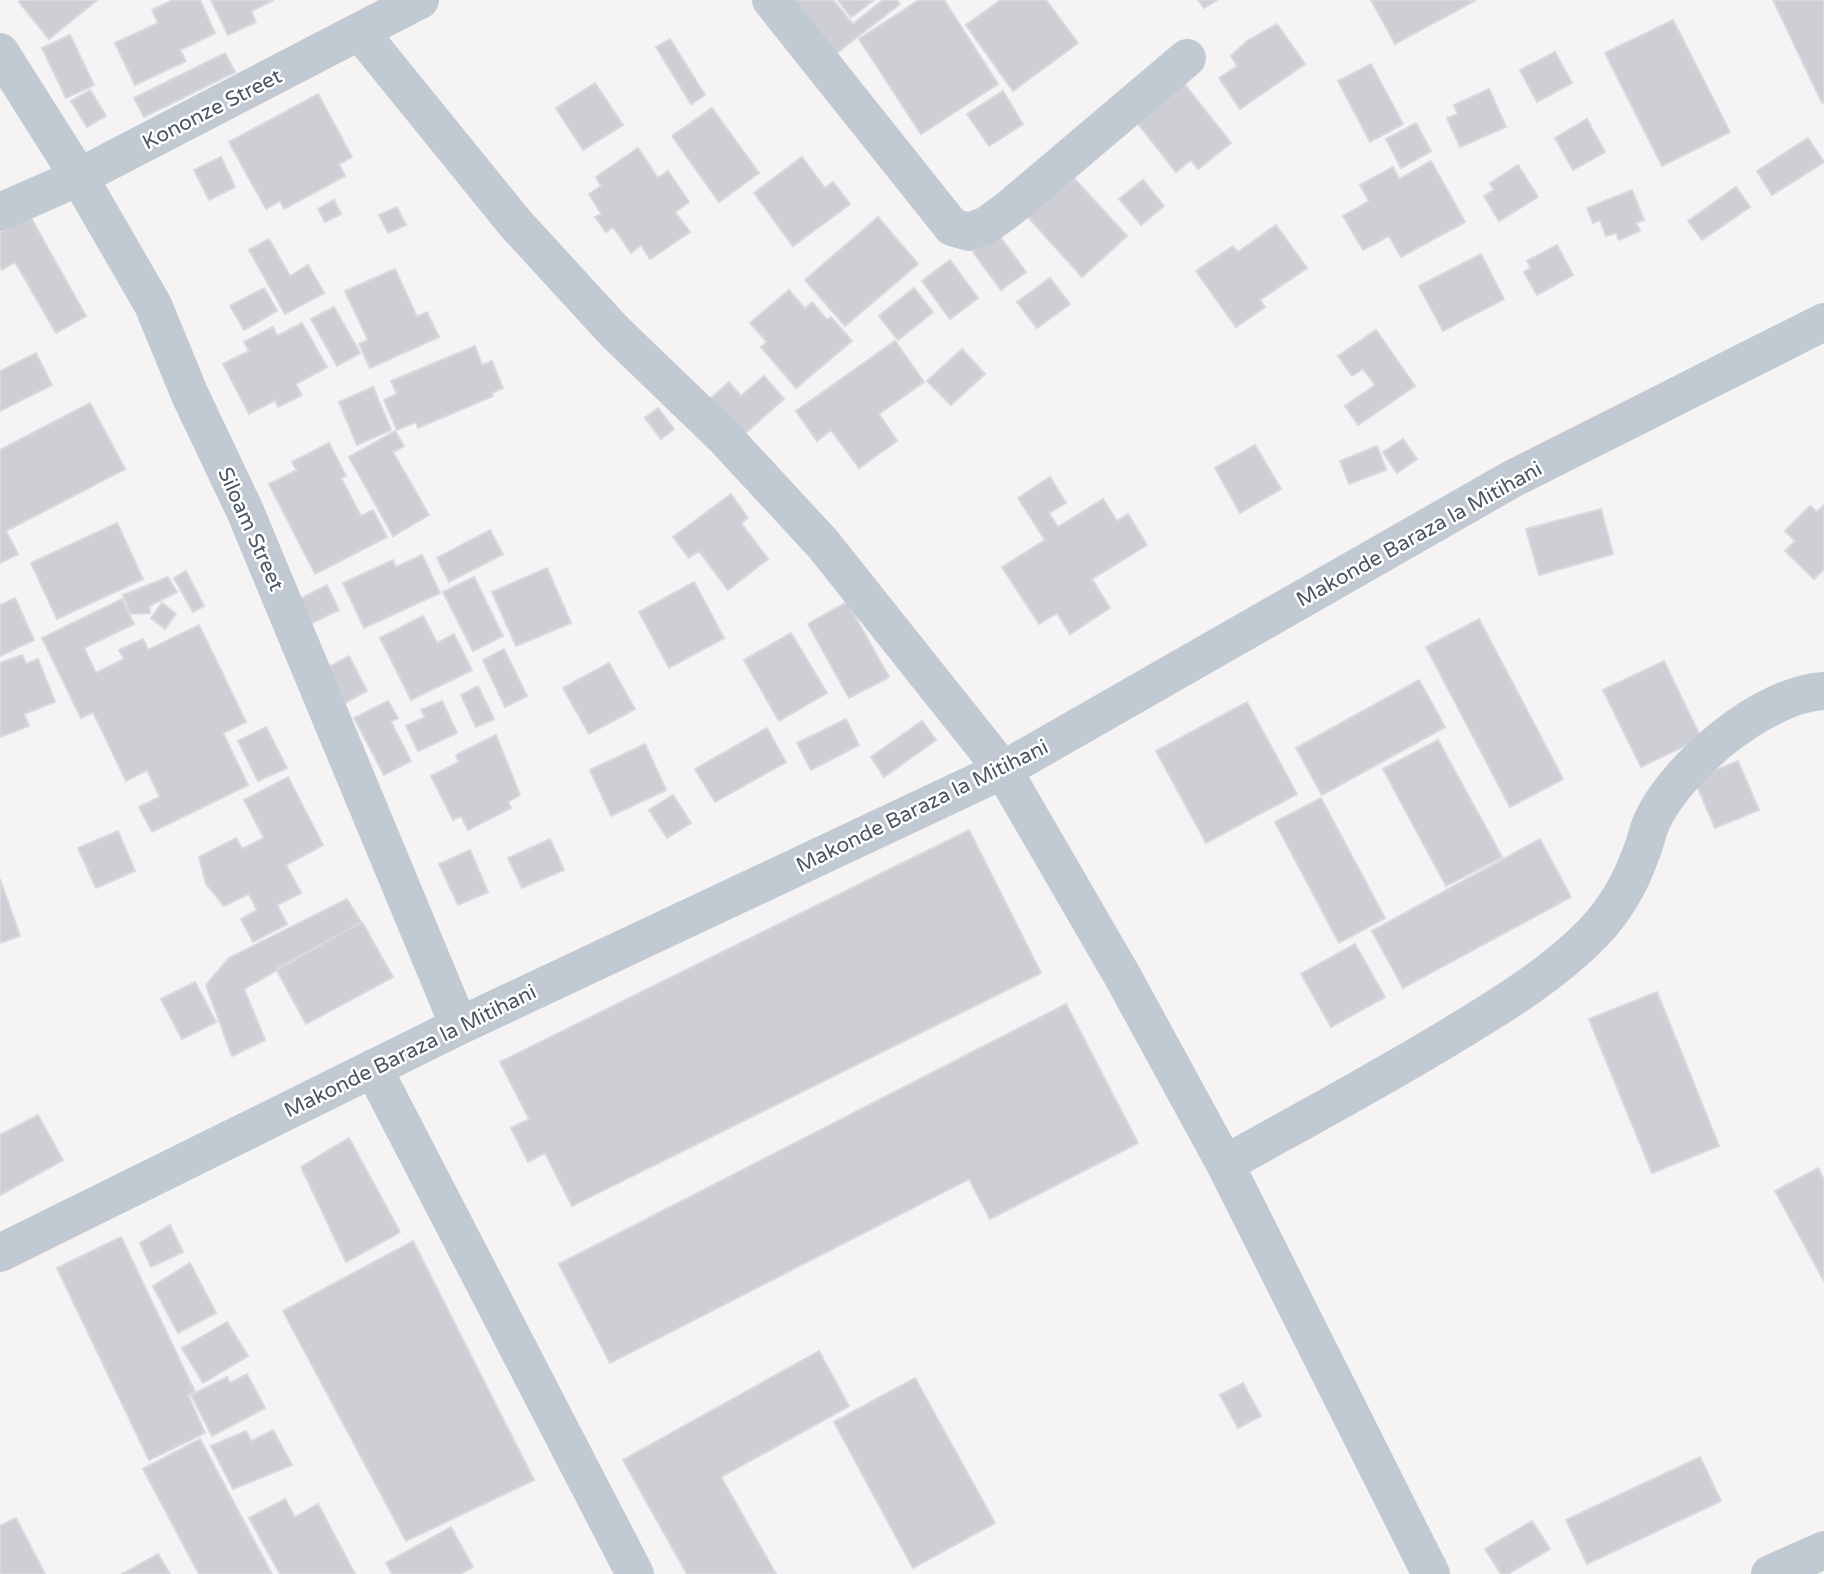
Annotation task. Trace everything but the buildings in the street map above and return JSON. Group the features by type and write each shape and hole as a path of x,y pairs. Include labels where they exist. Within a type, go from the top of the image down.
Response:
{"street":[{"name":"Kononze Street","path":"0,212 79,177 420,0"},
{"path":"771,0 952,227 968,232 987,225 1010,208 1187,58"},
{"path":"360,32 515,223 614,331 725,438 824,544 1003,770 1123,977 1225,1164 1432,1574"},
{"name":"Siloam Street","path":"0,52 79,177 153,305 190,395 245,511 459,1026"},
{"name":"Makonde Baraza la Mitihani","path":"0,1253 459,1026 1003,770 1512,479 1824,322"},
{"path":"1225,1164 1416,1058 1492,1011 1567,957 1595,931 1631,880 1652,821 1678,779 1760,713 1788,698 1824,691"},
{"path":"373,1068 635,1574"},
{"path":"1770,1574 1824,1550"}]}
